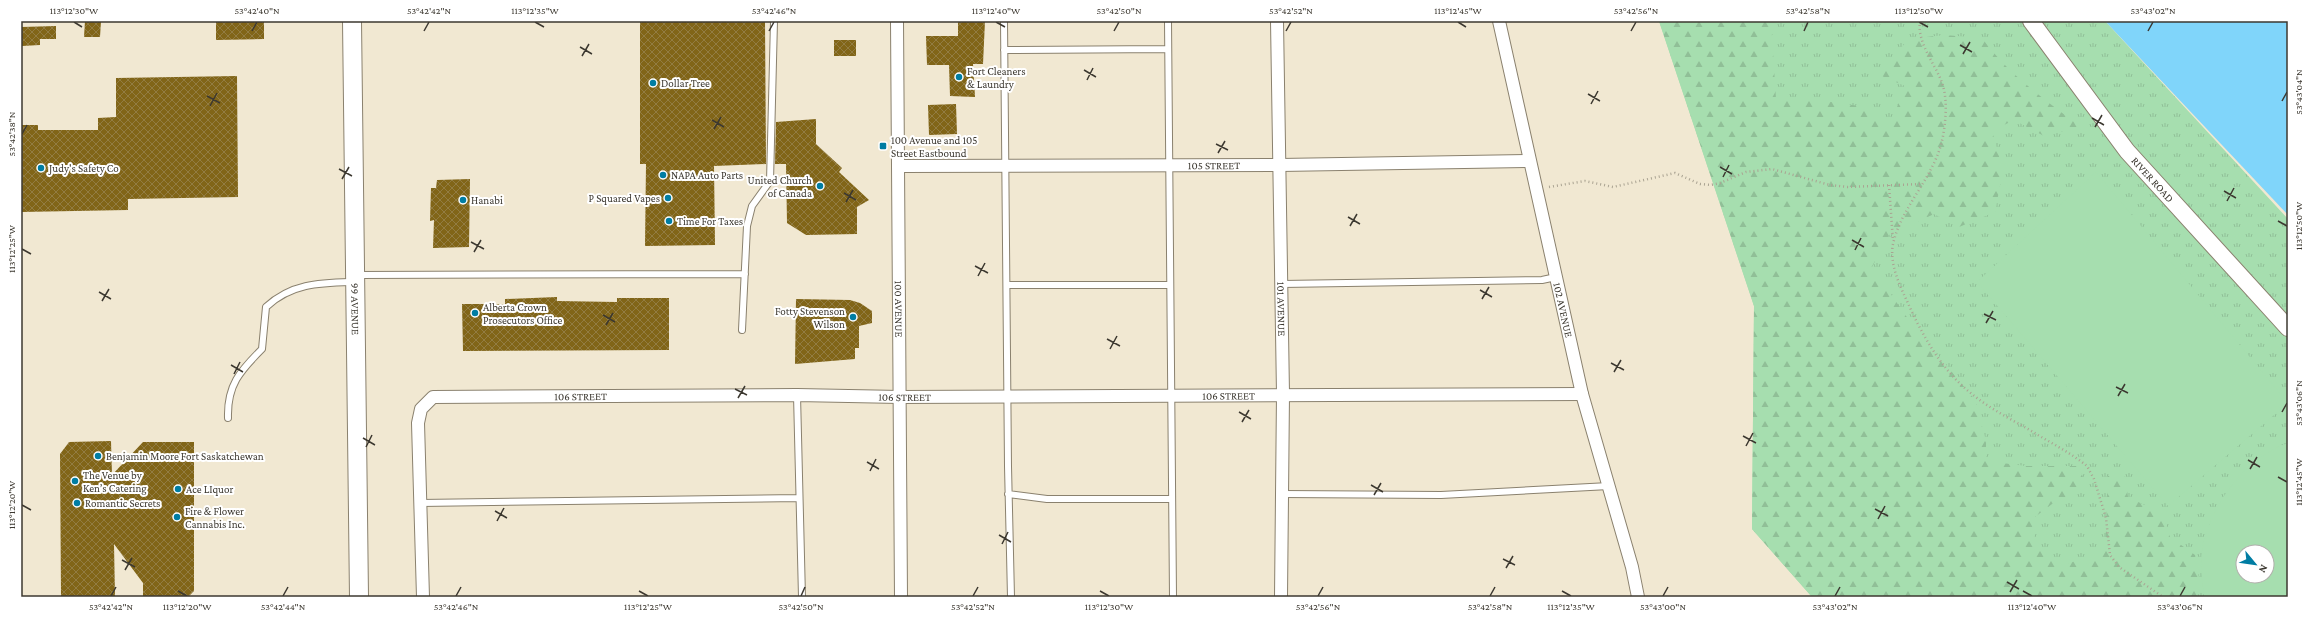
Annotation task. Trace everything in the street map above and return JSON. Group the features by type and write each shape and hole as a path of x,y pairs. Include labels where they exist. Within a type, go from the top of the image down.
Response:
{"main road":[{"name":"99 AVENUE","path":"352,21 359,597"}],"street":[{"name":"100 AVENUE","path":"897,21 901,597"},
{"name":"101 AVENUE","path":"1277,21 1283,394 1281,597"},
{"name":"102 AVENUE","path":"1499,21 1582,394 1632,567 1638,597"},
{"name":"RIVER ROAD","path":"2031,21 2127,150 2288,328"},
{"name":"105 STREET","path":"898,166 1280,165 1529,161"},
{"name":"106 STREET","path":"423,597 418,416 426,402 433,397 797,394 900,397 1283,394 1582,394"}],"lane":[{"path":"742,330 747,226 752,206 770,181 774,21"},
{"path":"1004,21 1008,494 1011,597"},
{"path":"1168,21 1173,597"},
{"path":"1004,50 1168,49"},
{"path":"228,418 227,403 232,386 241,370 262,349 266,307 279,295 310,284 354,278 745,274"},
{"path":"1282,284 1542,280 1556,277"},
{"path":"1007,285 1170,285"},
{"path":"797,394 802,597"},
{"path":"1282,494 1441,494 1609,486"},
{"path":"1008,494 1047,499 1172,499"},
{"path":"420,503 799,498"}],"path":[{"path":"1893,243 1901,222 1932,167 1942,138 1945,106 1941,81 1923,43 1920,21"},
{"path":"1536,190 1586,181 1613,187 1668,173 1675,173 1700,184 1711,185 1720,183 1746,172 1772,169 1830,185 1889,186 1922,184"},
{"path":"1889,186 1893,260 1899,284 1923,334 1945,367 1963,387 1982,402 2087,466 2094,479 2106,518 2110,555 2119,567 2163,597"}],"green space":[{"path":"1659,21 2105,21 2288,219 2288,597 1812,597 1752,529 1754,306"},
{"path":"1659,21 1771,21 1776,99 1811,99 1859,106 1891,123 1905,86 1877,74 1909,39 1944,35 1982,38 2015,75 2081,127 2044,136 2014,120 1992,131 2003,170 1995,212 1959,227 1934,214 1889,235 1872,267 1906,316 1975,400 1986,441 1986,461 2026,466 2080,466 2085,487 2052,504 2031,520 2037,547 2065,564 2105,553 2108,476 2124,469 2128,497 2163,514 2170,537 2195,555 2200,584 2197,597 1812,597 1752,529 1754,306"},
{"path":"2096,172 2288,403 2168,506 1977,282"},
{"path":"2288,443 2288,597 2204,597 2201,563 2203,545 2209,527 2217,508 2228,491 2255,461"}],"water":[{"path":"2105,21 2288,21 2288,215"}],"building":[{"path":"85,21 101,21 100,37 84,37"},
{"path":"216,21 264,21 264,39 216,40"},
{"path":"640,21 765,21 766,164 714,166 715,245 645,246 646,164 640,164"},
{"path":"958,21 985,21 983,64 973,64 975,97 950,96 949,65 927,65 926,36 958,36"},
{"path":"56,26 56,39 40,39 40,45 22,46 21,27"},
{"path":"834,40 856,40 856,56 834,56"},
{"path":"237,76 238,197 128,199 128,210 21,212 21,125 38,125 38,130 98,130 98,118 116,117 116,78"},
{"path":"956,104 957,134 929,135 928,105"},
{"name":"United Church of Canada","path":"816,119 816,144 842,168 839,172 869,200 857,207 857,234 806,235 787,223 786,164 775,164 776,122"},
{"path":"470,179 469,247 433,248 434,220 430,221 431,188 436,188 437,180"},
{"path":"557,297 557,301 617,302 617,298 669,298 669,350 463,351 462,304 505,304 505,299"},
{"path":"796,299 850,300 860,303 872,311 872,323 859,326 859,348 855,348 855,359 795,364"},
{"path":"111,441 112,475 143,442 194,442 194,591 188,597 143,597 143,583 114,544 115,597 61,597 60,454 69,442"}],"place":[{"name":"Fort Cleaners & Laundry","path":"959,77"},
{"name":"Dollar Tree","path":"653,83"},
{"name":"100 Avenue and 105 Street Eastbound","path":"883,146"},
{"name":"Judy's Safety Co","path":"41,168"},
{"name":"NAPA Auto Parts","path":"663,175"},
{"name":"United Church of Canada","path":"820,186"},
{"name":"P Squared Vapes","path":"668,198"},
{"name":"Hanabi","path":"463,200"},
{"name":"Time For Taxes","path":"669,221"},
{"name":"Alberta Crown Prosecutors Office","path":"475,313"},
{"name":"Fotty Stevenson Wilson","path":"853,317"},
{"name":"Benjamin Moore Fort Saskatchewan","path":"98,456"},
{"name":"The Venue by Ken’s Catering","path":"75,481"},
{"name":"Ace LIquor","path":"178,489"},
{"name":"Romantic Secrets","path":"77,503"},
{"name":"Fire & Flower Cannabis Inc.","path":"177,517"}]}
